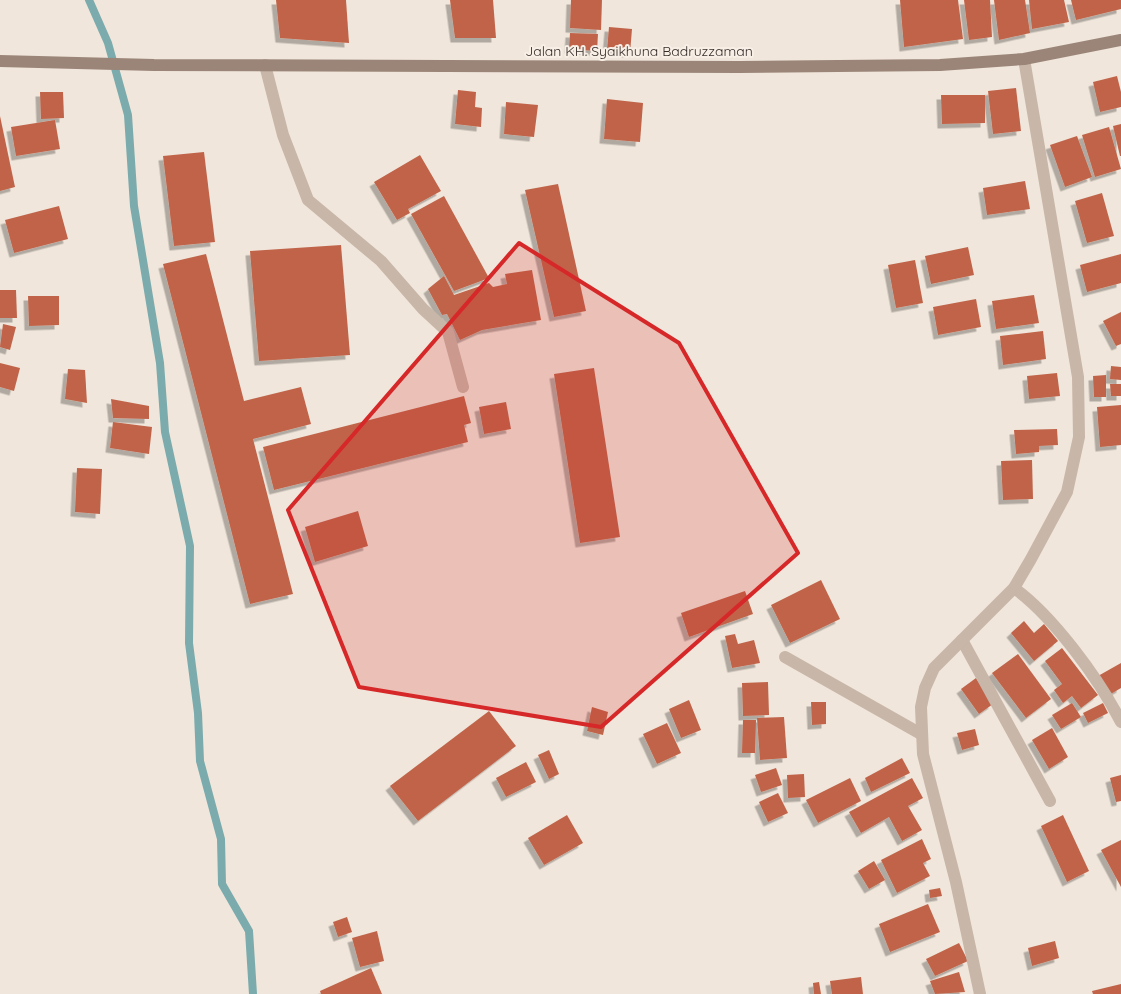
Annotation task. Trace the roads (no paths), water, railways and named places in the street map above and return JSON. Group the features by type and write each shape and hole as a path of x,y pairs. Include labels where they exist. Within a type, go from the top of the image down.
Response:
{"main road":[{"name":"Jalan KH. Syaikhuna Badruzzaman","path":"0,61 154,65 749,67 940,65 1024,59 1121,40"}],"street":[{"path":"980,994 956,882 923,754 921,707 925,688 934,668 1014,588 1067,492 1079,437 1078,377 1024,59"},
{"path":"265,65 283,135 308,200 381,261 424,309 448,332 463,387"},
{"path":"1014,588 1028,598 1048,619 1081,661 1121,722"},
{"path":"962,640 1050,801"},
{"path":"786,657 921,734"}],"waterway":[{"path":"89,0 108,43 128,115 134,206 160,363 165,432 190,546 189,643 198,713 200,761 221,839 222,884 249,931 253,994"}]}
